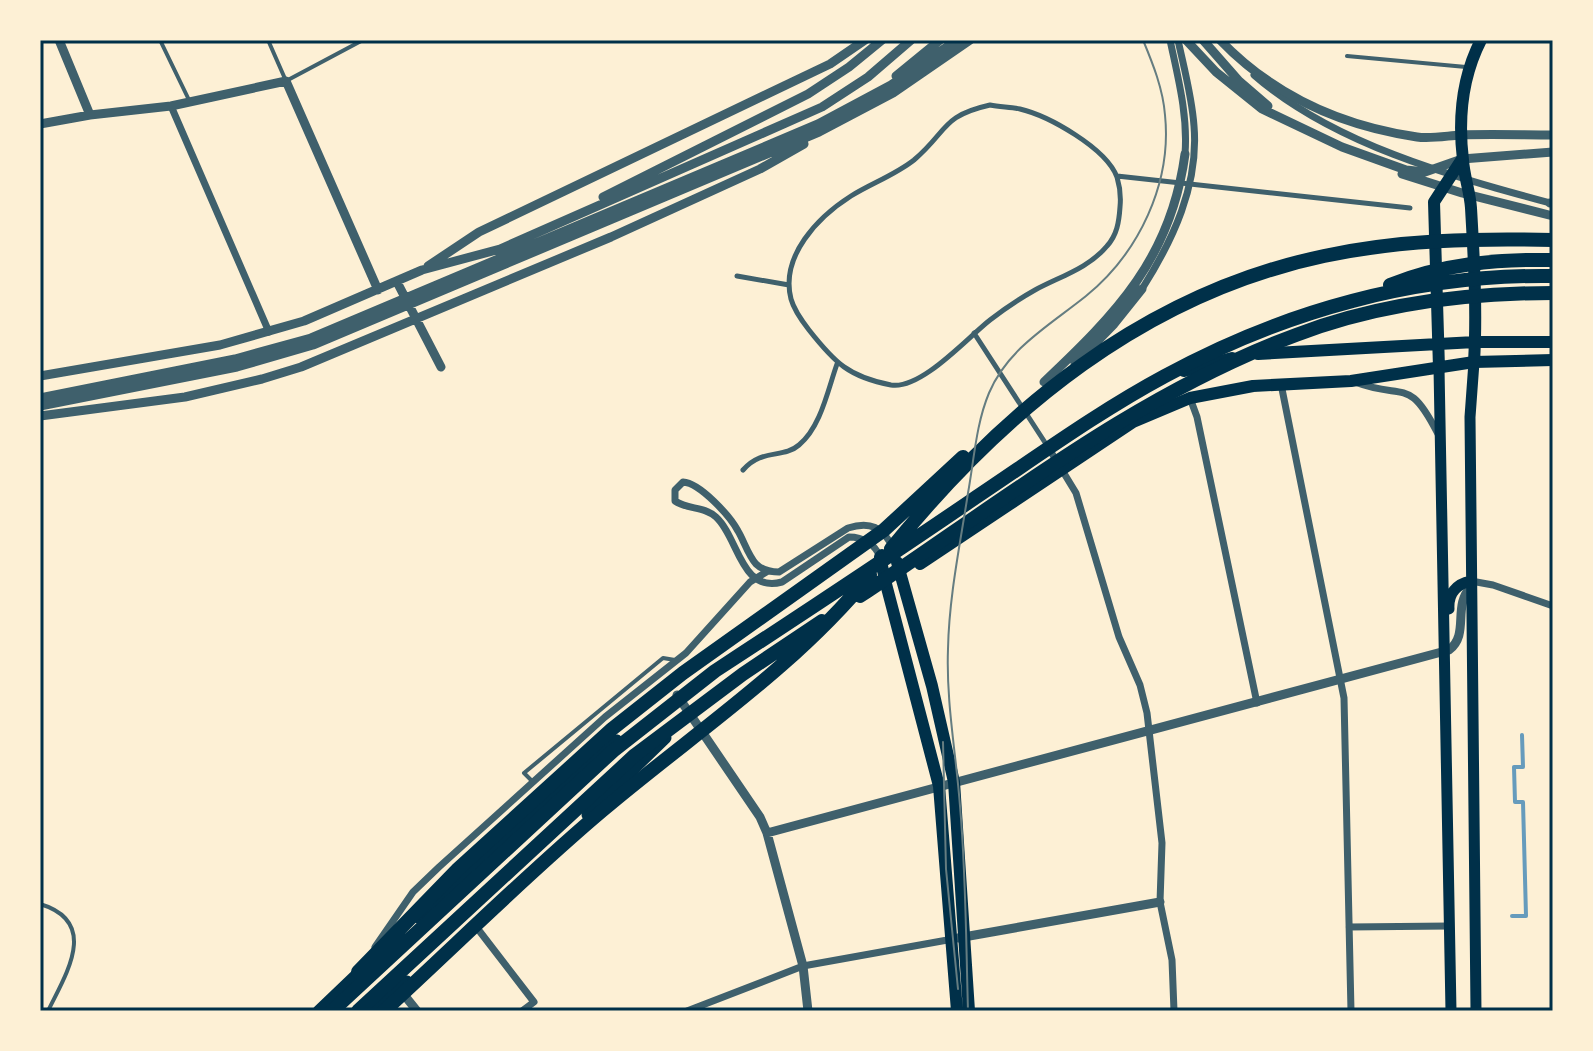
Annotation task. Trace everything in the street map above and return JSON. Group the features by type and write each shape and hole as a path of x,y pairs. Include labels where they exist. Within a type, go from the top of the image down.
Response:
{"highway":[{"path":"1474,362 1471,205 1462,159 1462,135 1463,93 1468,67 1481,40"},
{"path":"1439,368 1434,202 1462,159"},
{"path":"358,972 458,869 612,729 683,673 884,530 1047,385 1090,358 1149,322 1202,296 1322,256 1446,240 1553,237"},
{"path":"332,1011 613,751 715,671 1098,416 1165,376 1237,340 1435,270 1517,259 1553,260"},
{"path":"1352,300 1470,280 1553,276"},
{"path":"358,1011 572,812 675,723 743,674 1109,429 1201,376 1300,333 1402,306 1513,294 1553,294"},
{"path":"969,1011 939,786 880,557 1046,444 1111,405 1156,382 1194,368 1230,358 1277,352 1475,342 1553,342"},
{"path":"886,584 1133,422 1190,398 1281,384 1351,381 1474,362 1553,360"},
{"path":"384,1011 546,859 679,748 762,685 817,635 952,481 1047,385"},
{"path":"893,548 932,686 954,782 959,938 957,1011"}],"main road":[{"path":"1474,362 1470,417 1476,1011"},
{"path":"1439,368 1451,1011"},
{"path":"318,1011 597,755 677,695 880,557"},
{"path":"373,1011 566,837 690,715 886,584"},
{"path":"1443,646 1448,630 1451,595 1459,585 1471,584"}],"street":[{"path":"59,40 90,115"},
{"path":"40,376 220,345 304,321 422,270 479,232 830,64 865,40"},
{"path":"410,297 694,149 808,94 882,40"},
{"path":"422,270 500,249 822,107 868,77 911,40"},
{"path":"40,416 185,397 301,367 611,237 760,169 831,125 940,40"},
{"path":"40,398 235,359 311,338 841,113 891,85 957,40"},
{"path":"40,406 237,367 313,345 819,132 893,93 970,40"},
{"path":"1047,385 1108,319 1148,266 1170,223 1177,202 1187,130 1170,40"},
{"path":"1047,385 1114,324 1142,289 1177,226 1192,167 1194,129 1178,40"},
{"path":"1186,40 1216,72 1262,109 1342,147 1406,170 1425,172 1462,159 1553,152"},
{"path":"1203,40 1221,62 1276,113 1321,139 1374,164 1433,184 1553,216"},
{"path":"1219,40 1278,88 1318,110 1363,124 1419,137 1553,135"},
{"path":"1219,40 1263,83 1331,125 1431,167 1552,203"},
{"path":"40,124 171,106 286,81 378,290"},
{"path":"990,105 1022,109 1080,138 1102,156 1117,176 1121,196 1119,219 1116,233 1106,248 1082,267 1004,309 917,380 897,386 876,382 837,364 791,300 792,260 810,232 851,196 915,159 946,124 964,111 990,105"},
{"path":"171,106 269,332"},
{"path":"1117,176 1410,208"},
{"path":"737,276 789,285"},
{"path":"397,282 441,367"},
{"path":"974,333 1076,493 1119,637 1140,685 1150,731 1162,843 1160,902 1172,960 1174,1011"},
{"path":"743,470 751,460 799,446 817,420 837,364"},
{"path":"1351,381 1375,390 1408,393 1420,401 1441,440"},
{"path":"1281,384 1341,679 1351,1011"},
{"path":"1190,398 1197,417 1257,703"},
{"path":"880,557 871,544 862,538 849,537 782,582 773,584 748,572 733,538 716,517 704,509 681,506 673,496 679,485 689,482 701,490 734,523 757,565 768,571 779,572 859,524 877,527 887,536 893,548"},
{"path":"358,972 413,892 605,717 678,660 755,578 768,571"},
{"path":"1471,584 1493,585 1553,606"},
{"path":"767,833 1257,703 1443,646"},
{"path":"677,695 760,817 767,833 803,966 808,1011"},
{"path":"687,1011 803,966 1160,902"},
{"path":"472,921 534,1002 522,1011"},
{"path":"1349,927 1449,926"},
{"path":"399,988 417,1011"}],"lane":[{"path":"160,40 190,102"},
{"path":"268,40 286,81 363,40"},
{"path":"1347,56 1468,67"},
{"path":"533,782 524,773 580,724 663,658 678,660"},
{"path":"40,904 51,907 68,921 76,941 72,962 48,1011"}],"waterway":[{"path":"1512,916 1526,916 1523,802 1515,802 1514,767 1523,767 1522,735"}],"tram line":[{"path":"968,1011 964,857 950,708 948,649 953,590 976,442 989,393 1007,363 1031,338 1105,279 1122,259 1148,215 1157,191 1166,141 1162,96 1143,40"},
{"path":"943,742 946,869 958,989"}]}
